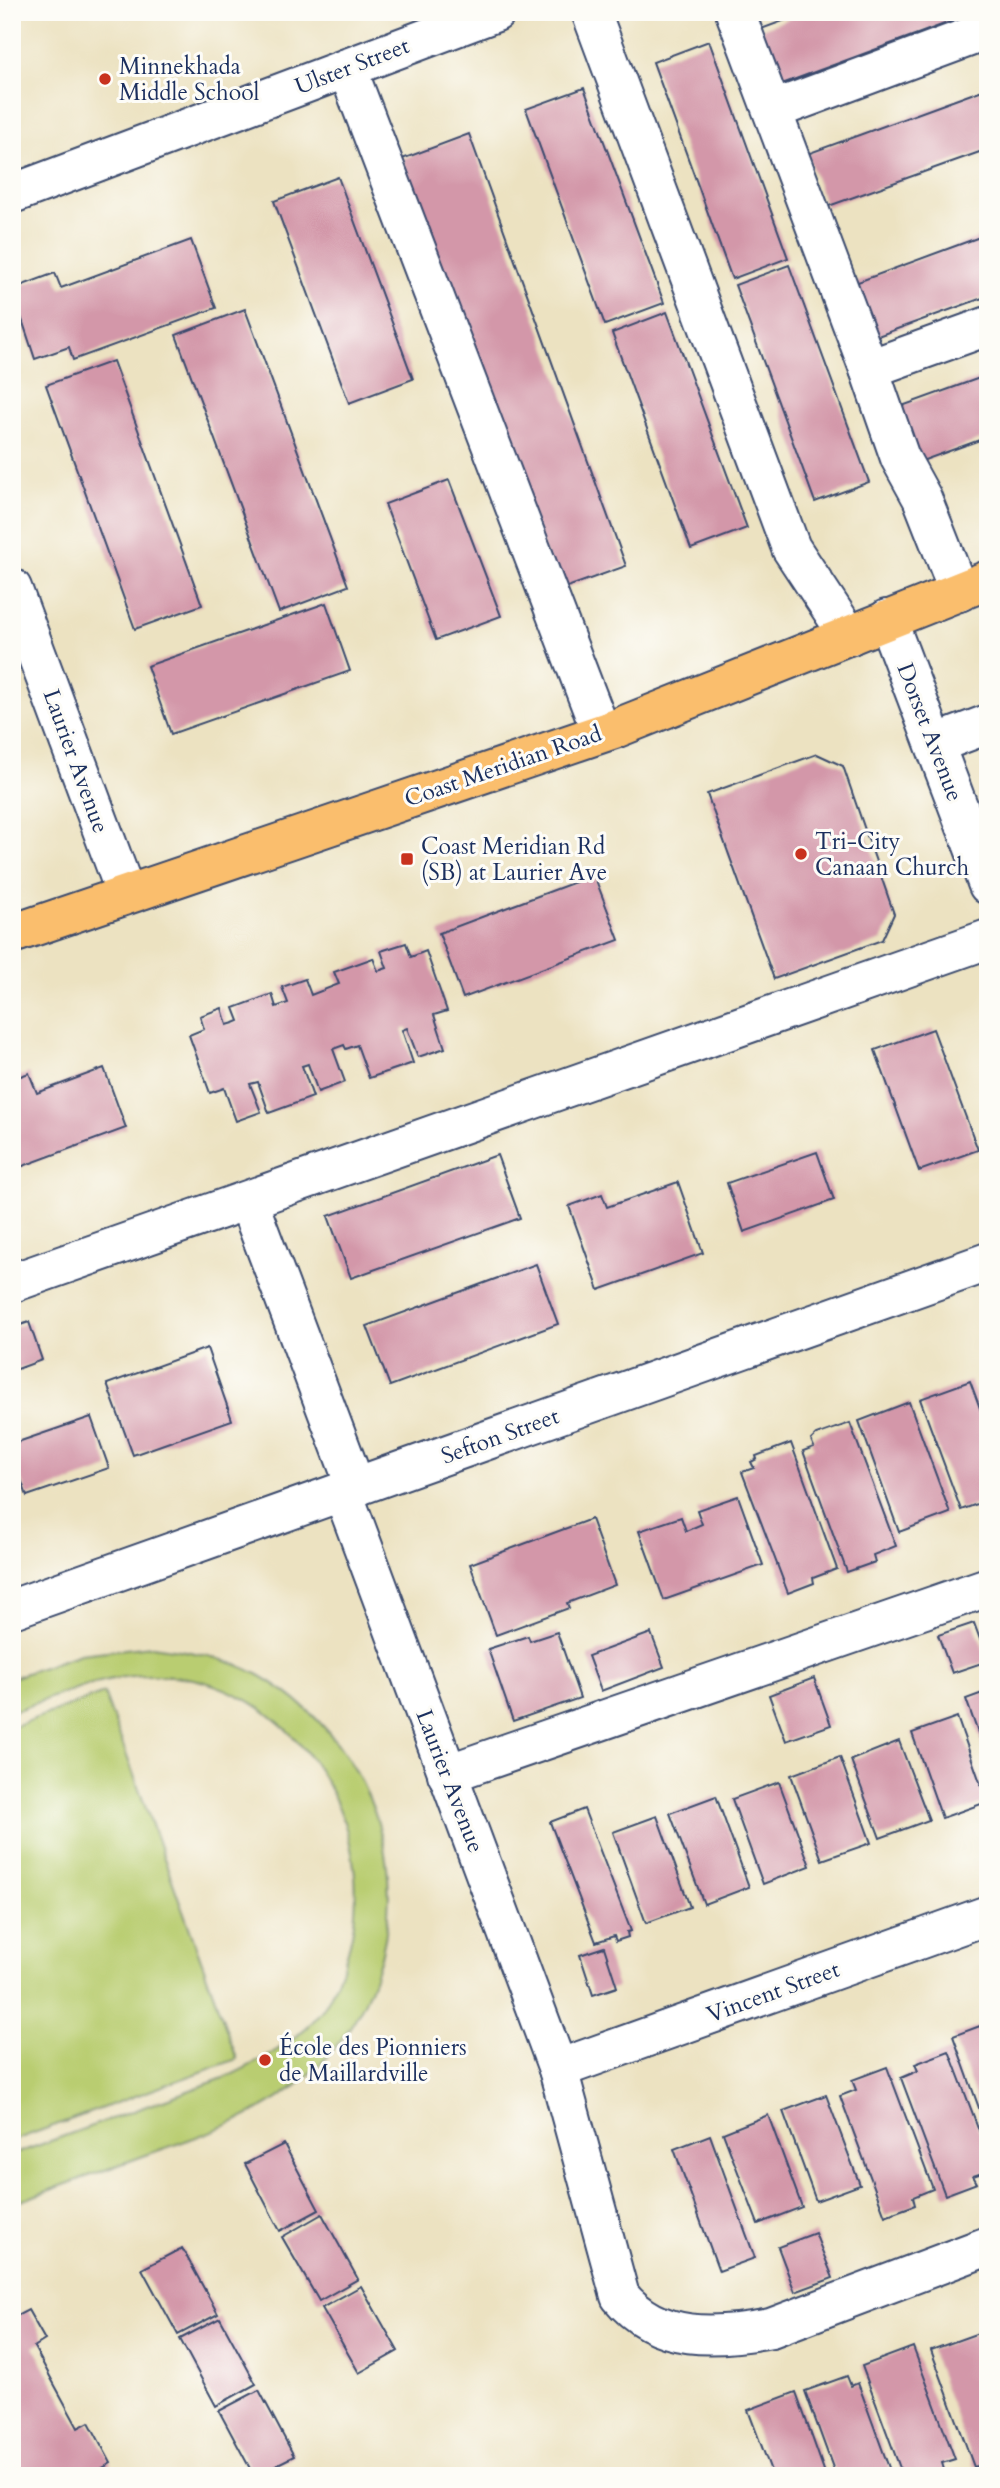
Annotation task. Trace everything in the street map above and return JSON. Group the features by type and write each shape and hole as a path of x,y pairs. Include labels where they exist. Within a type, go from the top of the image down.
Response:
{"main road":[{"name":"Coast Meridian Road","path":"12,934 601,732 973,586"}],"street":[{"path":"591,12 791,548 849,636"},
{"path":"736,12 900,458 973,586"},
{"name":"Ulster Street","path":"12,194 489,13"},
{"path":"772,110 988,30"},
{"path":"347,68 601,732"},
{"path":"869,369 988,326"},
{"name":"Laurier Avenue","path":"12,587 126,894"},
{"name":"Dorset Avenue","path":"887,619 988,885"},
{"path":"935,744 988,724"},
{"path":"12,1283 988,939"},
{"name":"Laurier Avenue","path":"247,1201 447,1774 558,2069 620,2296 634,2313 658,2327 713,2335 771,2328 988,2246"},
{"name":"Sefton Street","path":"12,1609 988,1262"},
{"path":"447,1774 988,1587"},
{"name":"Vincent Street","path":"558,2069 988,1914"}],"green space":[{"path":"152,1646 220,1659 259,1675 309,1711 347,1756 373,1808 387,1864 388,1920 375,1977 349,2029 308,2076 273,2102 217,2129 12,2204 12,2155 229,2076 276,2051 297,2036 320,2012 331,1995 341,1971 354,1921 354,1869 343,1819 321,1773 289,1733 250,1702 203,1681 150,1675 97,1682 12,1712 12,1678 80,1654"},
{"path":"104,1693 237,2059 12,2141 12,1727"}],"building":[{"path":"807,12 977,12 782,84 761,29"},
{"path":"709,41 788,258 732,279 653,62"},
{"path":"584,88 664,303 605,325 526,109"},
{"path":"988,88 988,149 826,207 807,154"},
{"path":"469,134 626,566 559,590 402,159"},
{"path":"338,177 413,379 349,403 274,201"},
{"path":"988,234 988,296 875,337 855,283"},
{"path":"191,240 216,308 73,360 69,347 35,359 12,289 55,273 61,288"},
{"path":"789,265 869,482 815,502 735,285"},
{"path":"245,309 348,586 279,612 176,335"},
{"path":"667,312 747,528 691,549 612,333"},
{"path":"113,361 202,605 135,629 46,385"},
{"path":"988,375 988,437 919,462 899,407"},
{"path":"449,480 501,616 436,640 385,504"},
{"path":"326,603 350,671 171,734 147,666"},
{"name":"Tri-City Canaan Church","path":"817,754 843,766 894,914 882,940 774,979 707,794"},
{"path":"594,875 619,940 463,998 439,933"},
{"path":"406,943 411,957 426,951 447,1011 434,1015 445,1048 418,1057 407,1028 402,1030 413,1063 369,1078 357,1045 346,1049 344,1045 333,1049 345,1082 318,1092 308,1064 302,1066 313,1097 269,1113 258,1082 250,1084 261,1112 236,1121 224,1088 210,1093 189,1035 204,1029 200,1016 222,1008 227,1025 234,1023 239,1021 234,1008 272,994 276,1007 288,1003 282,987 305,979 311,995 339,984 334,972 373,958 378,971 387,968 381,951"},
{"path":"933,1029 978,1150 919,1171 875,1050"},
{"path":"104,1068 126,1128 15,1169 12,1160 12,1079 29,1073 37,1093"},
{"path":"817,1152 834,1200 744,1232 727,1183"},
{"path":"497,1155 520,1218 351,1278 328,1216"},
{"path":"678,1182 703,1253 599,1290 569,1206 602,1194 607,1207"},
{"path":"536,1264 558,1324 390,1386 367,1326"},
{"path":"29,1322 42,1360 12,1371 12,1328"},
{"path":"207,1348 232,1420 133,1455 107,1384"},
{"path":"970,1381 988,1430 988,1500 961,1510 920,1399"},
{"path":"988,1383 988,1401 987,1401 981,1385"},
{"path":"909,1402 950,1513 899,1532 859,1421"},
{"path":"91,1417 109,1468 27,1496 12,1454 12,1444"},
{"path":"850,1423 896,1546 873,1555 875,1562 847,1572 803,1451 814,1447 811,1440 816,1435"},
{"path":"791,1443 837,1569 813,1578 814,1583 788,1593 742,1472 754,1468 751,1462 757,1459 756,1456"},
{"path":"738,1496 763,1565 664,1600 639,1531 681,1517 686,1531 702,1524 697,1510"},
{"path":"591,1519 615,1585 567,1603 569,1608 496,1635 470,1564"},
{"path":"974,1623 988,1661 952,1673 938,1635"},
{"path":"557,1632 580,1698 513,1721 488,1649 528,1636 530,1641"},
{"path":"651,1633 664,1667 601,1691 588,1656"},
{"path":"814,1678 831,1725 786,1741 769,1695"},
{"path":"988,1691 988,1757 987,1758 966,1699"},
{"path":"957,1717 987,1802 942,1818 912,1733"},
{"path":"899,1741 929,1820 880,1838 851,1760"},
{"path":"840,1757 871,1843 822,1860 791,1775"},
{"path":"779,1782 810,1866 763,1884 732,1799"},
{"path":"716,1796 749,1887 704,1904 670,1813"},
{"path":"584,1809 631,1931 627,1932 628,1937 616,1941 614,1936 596,1942 550,1822"},
{"path":"657,1816 690,1907 646,1923 613,1832"},
{"path":"604,1947 617,1987 593,1995 580,1955"},
{"path":"988,2023 988,2130 987,2130 953,2036"},
{"path":"949,2051 988,2154 988,2171 973,2176 977,2183 945,2195 901,2078 918,2071 915,2064"},
{"path":"887,2067 933,2189 913,2197 915,2205 885,2216 840,2096 856,2090 852,2080"},
{"path":"826,2095 860,2185 816,2201 783,2111"},
{"path":"768,2115 802,2207 758,2224 723,2133"},
{"path":"710,2135 755,2258 719,2271 674,2149"},
{"path":"284,2144 319,2210 280,2231 245,2164"},
{"path":"322,2214 358,2279 319,2301 282,2237"},
{"path":"815,2233 833,2278 795,2292 778,2247"},
{"path":"182,2248 218,2314 178,2335 142,2269"},
{"path":"361,2286 398,2351 359,2373 322,2308"},
{"path":"28,2310 45,2340 34,2347 78,2428 89,2422 111,2463 99,2470 103,2476 12,2476 12,2311 15,2317"},
{"path":"220,2318 256,2384 216,2406 180,2339"},
{"path":"981,2332 988,2350 988,2462 974,2467 931,2350"},
{"path":"913,2347 955,2459 942,2463 946,2476 903,2476 862,2366"},
{"path":"847,2376 851,2386 858,2383 892,2476 836,2476 805,2391"},
{"path":"259,2390 294,2456 254,2476 219,2411"},
{"path":"796,2392 826,2476 773,2476 748,2410"}],"place":[{"name":"Minnekhada Middle School","path":"105,79"},
{"name":"Tri-City Canaan Church","path":"801,854"},
{"name":"Coast Meridian Rd (SB) at Laurier Ave","path":"407,859"},
{"name":"École des Pionniers de Maillardville","path":"265,2060"}]}
